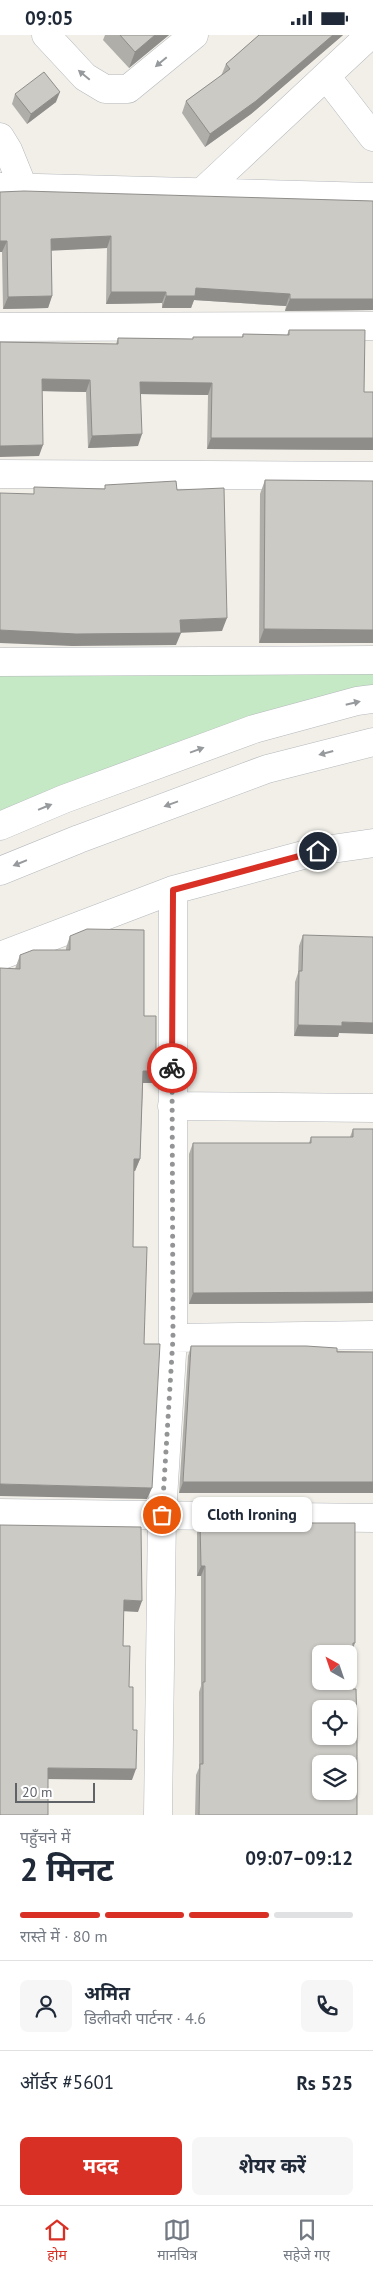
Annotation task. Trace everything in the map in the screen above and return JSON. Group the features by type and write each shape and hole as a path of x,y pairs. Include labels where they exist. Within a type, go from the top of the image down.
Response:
{"street":[{"path":"46,35 85,77 105,89 128,89 194,35"},
{"path":"202,192 370,35"},
{"path":"326,76 373,137"},
{"path":"0,137 8,151 12,187 373,197"},
{"path":"0,327 373,326"},
{"path":"0,474 373,476"},
{"path":"0,663 373,660"},
{"path":"0,825 64,799 254,729 357,701 373,699"},
{"path":"0,871 79,839 267,769 373,742"},
{"path":"0,956 173,890 318,851 373,843"},
{"path":"158,1815 162,1515 173,1338 173,890"},
{"path":"172,1107 373,1108"},
{"path":"173,1338 373,1335"},
{"path":"0,1513 373,1517"}],"green space":[{"path":"373,673 373,692 0,816 0,676"}],"building":[{"path":"120,35 155,35 135,52"},
{"path":"259,35 333,35 256,101 210,134 186,101 230,69 226,64"},
{"path":"44,72 60,92 31,114 15,94"},
{"path":"24,191 373,201 373,299 290,299 290,294 196,288 195,296 166,296 166,292 111,292 111,236 51,239 52,296 8,297 7,241 0,241 0,192"},
{"path":"289,330 365,330 364,392 373,392 373,438 211,438 212,383 140,382 142,434 92,436 90,380 42,379 43,445 0,446 0,342 118,344 118,338 193,339 193,337 243,337 243,334 289,335"},
{"path":"265,480 373,481 373,630 264,629"},
{"path":"176,481 177,490 224,488 227,618 180,620 181,633 76,634 0,630 0,493 34,494 34,487 105,489 105,485"},
{"path":"87,929 144,930 144,1016 156,1016 156,1071 143,1071 140,1159 134,1159 133,1247 147,1247 144,1344 160,1344 152,1488 0,1484 0,968 20,969 20,955 33,950 70,950 70,936"},
{"path":"303,935 373,937 373,1023 342,1022 342,1026 298,1025 299,971 302,971"},
{"path":"353,1129 373,1129 373,1292 193,1293 193,1143 311,1143 311,1137 353,1137"},
{"path":"191,1346 306,1346 337,1348 337,1352 373,1352 373,1482 183,1482"},
{"path":"200,1523 355,1523 355,1643 353,1645 312,1645 312,1690 356,1690 356,1700 312,1700 312,1745 357,1745 357,1755 312,1755 312,1800 357,1800 357,1815 199,1815 200,1764 203,1764 203,1682 205,1682 205,1566 201,1566"},
{"path":"0,1525 141,1527 142,1601 124,1600 123,1646 130,1646 129,1687 133,1687 133,1730 137,1730 136,1769 48,1768 48,1815 0,1815"}],"way so far":[{"path":"162,1515 173,1338 172,1068"}],"place":[{"name":"Cloth Ironing","path":"162,1515"}],"route":[{"path":"172,1068 173,890 318,851"}]}
